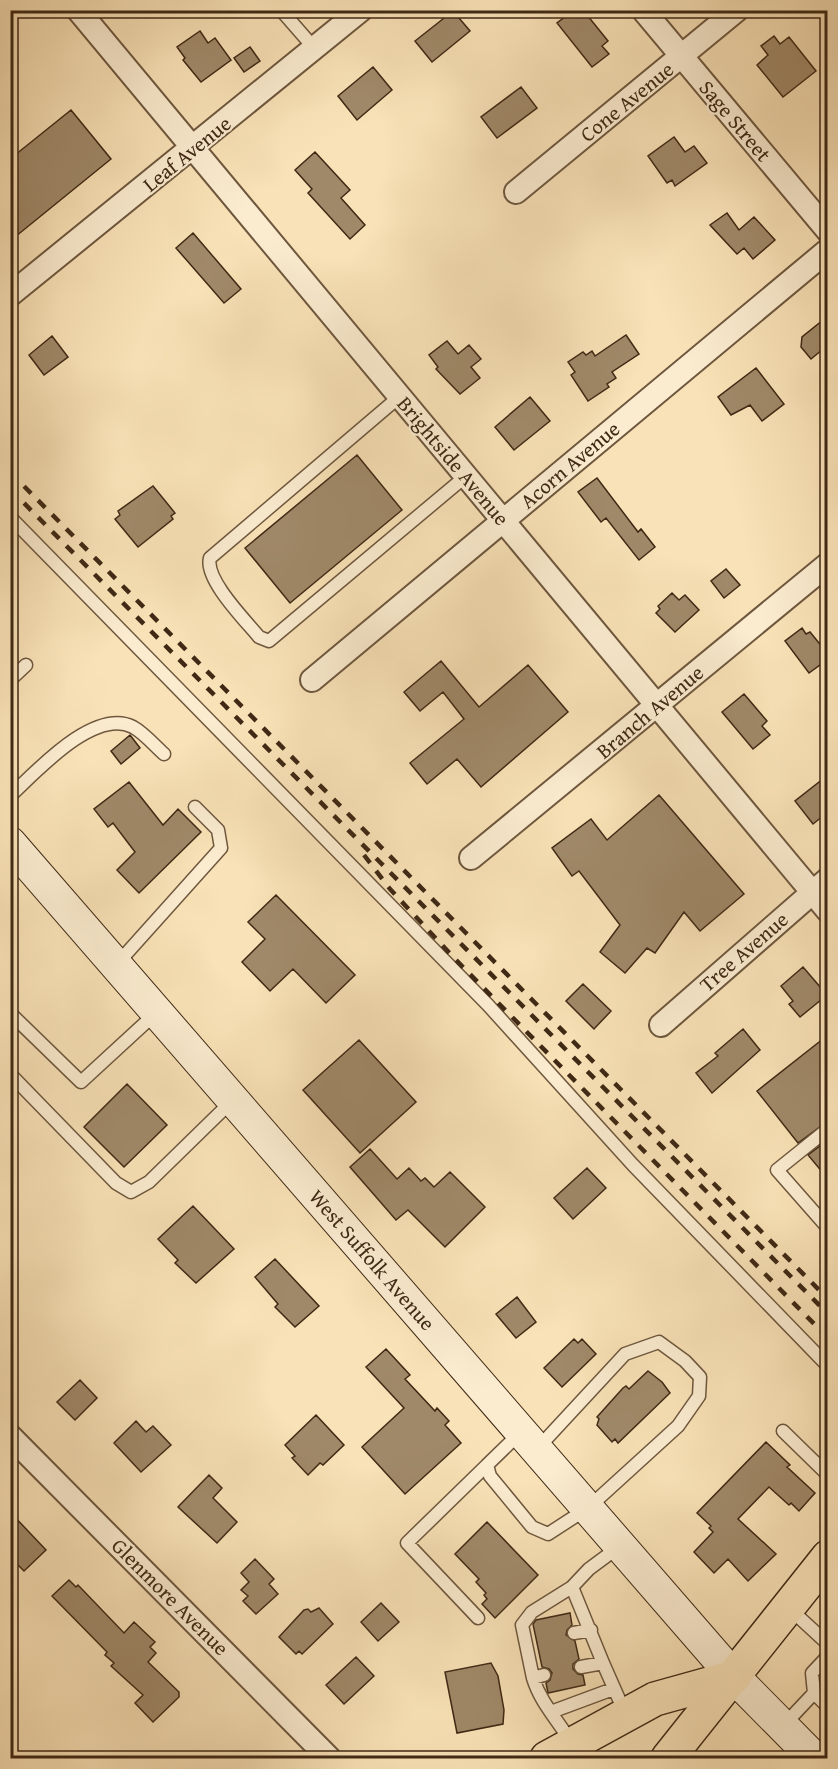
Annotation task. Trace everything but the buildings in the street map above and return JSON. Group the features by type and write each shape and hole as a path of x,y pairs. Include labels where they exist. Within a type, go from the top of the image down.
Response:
{"main road":[{"name":"West Suffolk Avenue","path":"10,843 734,1677 814,1758"},
{"path":"668,1758 828,1557"},
{"path":"560,1752 620,1702 655,1699 734,1677"}],"street":[{"name":"Brightside Avenue","path":"78,10 656,707 820,886 828,911"},
{"name":"Leaf Avenue","path":"10,295 194,149 361,10"},
{"name":"Sage Street","path":"643,10 828,231"},
{"name":"Cone Avenue","path":"516,192 737,10"},
{"name":"Acorn Avenue","path":"312,680 828,250"},
{"name":"Branch Avenue","path":"471,858 828,564"},
{"name":"Tree Avenue","path":"661,1026 820,886"},
{"name":"Glenmore Avenue","path":"10,1436 329,1758"}],"lane":[{"path":"281,10 315,49"},
{"path":"399,397 210,558 208,565 214,581 259,637 269,641 466,476"},
{"path":"10,517 488,1005 633,1165 828,1366"},
{"path":"10,680 26,665"},
{"path":"10,796 75,738 100,727 120,724 133,727 164,754"},
{"path":"116,965 221,848 218,830 195,807"},
{"path":"10,1013 81,1082 157,1012"},
{"path":"10,1074 116,1183 131,1192 149,1182 233,1100"},
{"path":"828,1129 777,1170 828,1228"},
{"path":"478,1618 407,1543 487,1465 529,1440 579,1404 626,1354 648,1344 659,1342 685,1361 700,1377 699,1396 678,1426 588,1508 548,1534 532,1527 490,1476 487,1465"},
{"path":"783,1431 828,1475"},
{"path":"560,1752 551,1712 539,1697 538,1677 531,1642 522,1625 532,1612 572,1587 620,1545"},
{"path":"551,1712 620,1702 572,1587"},
{"path":"788,1607 828,1644"},
{"path":"574,1633 591,1630"},
{"path":"828,1656 812,1673 814,1693 828,1707"},
{"path":"581,1667 603,1663"},
{"path":"783,1726 814,1693"}],"railway":[{"path":"10,472 828,1299"},
{"path":"10,489 828,1314"},
{"path":"364,855 390,889 455,959 828,1338"}]}
